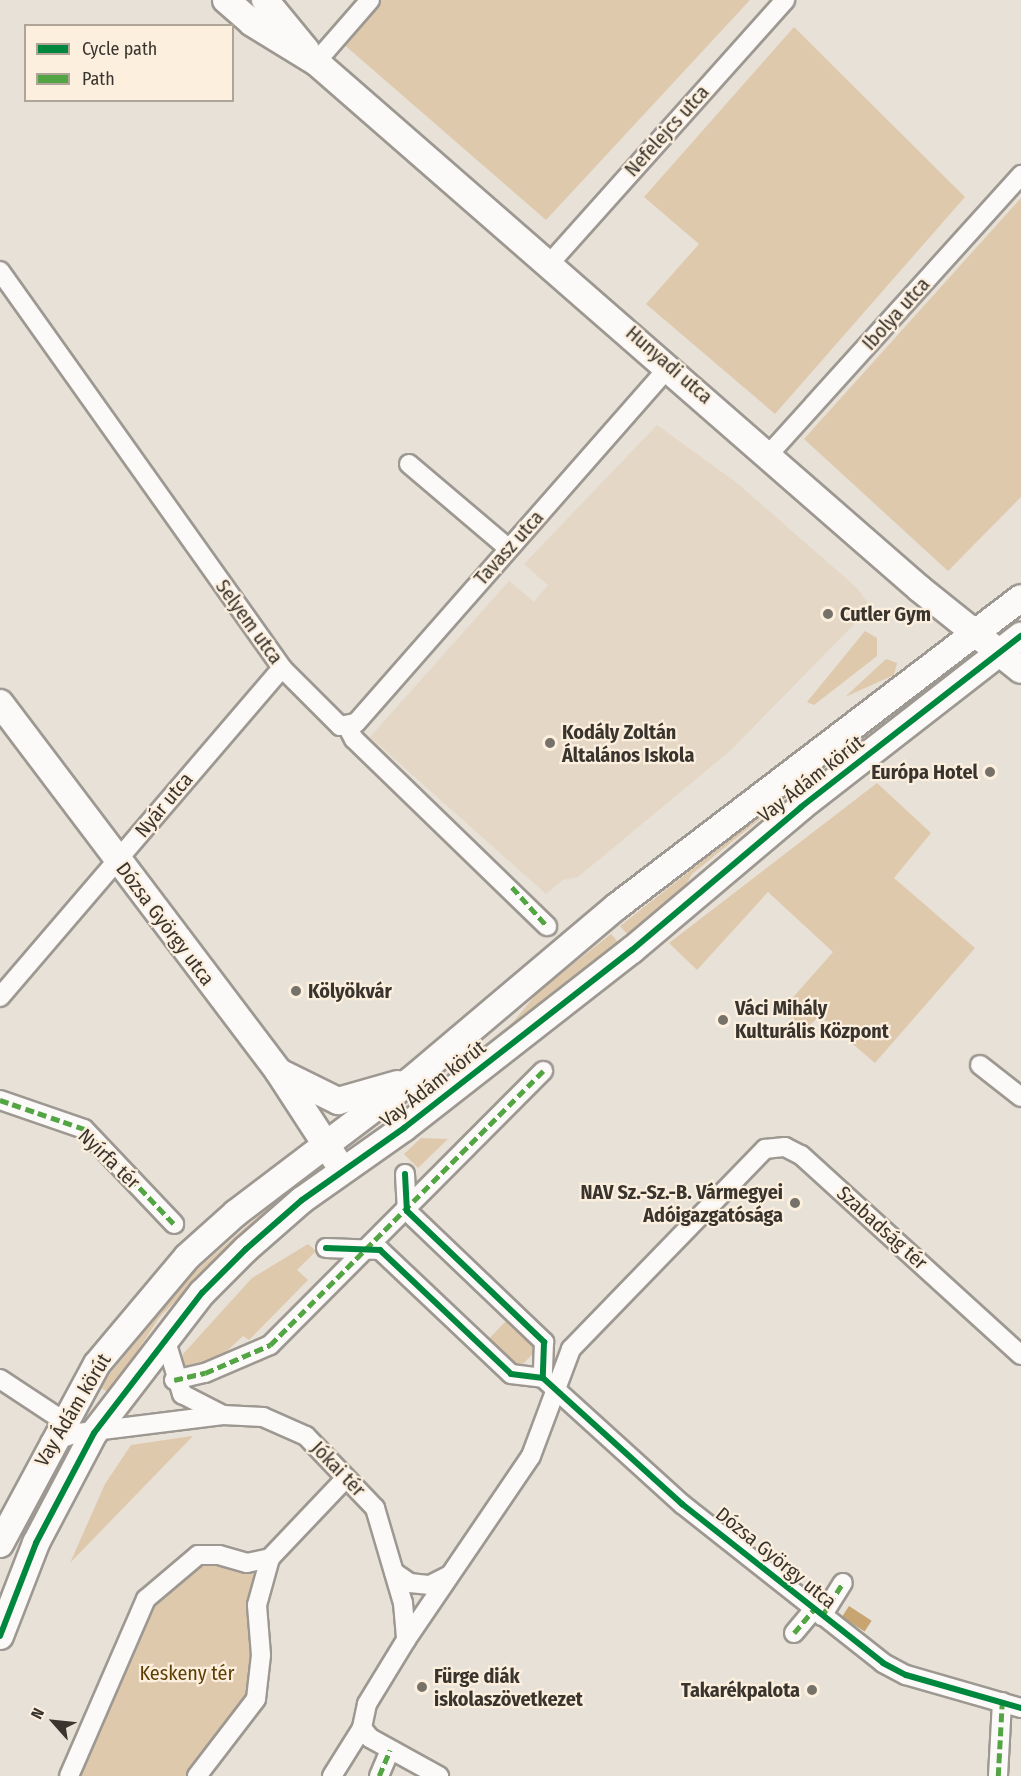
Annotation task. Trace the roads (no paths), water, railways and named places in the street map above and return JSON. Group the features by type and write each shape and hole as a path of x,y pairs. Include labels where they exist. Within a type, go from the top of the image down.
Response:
{"street":[{"name":"Hunyadi utca","path":"226,0 252,23 316,62 670,366 974,633 1021,670"},
{"name":"Hunyadi utca","path":"266,0 316,62"},
{"path":"316,62 370,0"},
{"name":"Nefelejcs utca","path":"550,263 785,0"},
{"name":"Ibolya utca","path":"770,453 1021,175"},
{"name":"Selyem utca","path":"0,271 282,668 332,721 347,726 354,739 512,887 547,926"},
{"name":"Tavasz utca","path":"347,726 356,723 670,366"},
{"path":"410,464 508,548"},
{"name":"Vay Ádám körút","path":"0,1544 97,1364 187,1257 236,1214 326,1148 410,1081 616,907 1021,598"},
{"name":"Vay Ádám körút","path":"0,1636 36,1543 94,1433 165,1338 246,1249 627,954 809,800 1001,654 1021,636"},
{"name":"Nyár utca","path":"0,996 282,668"},
{"name":"Dózsa György utca","path":"0,703 116,861 278,1071 326,1148 344,1171"},
{"path":"980,1065 1021,1097"},
{"path":"278,1071 338,1101 410,1081"},
{"path":"174,1380 205,1373 270,1345 407,1211 543,1071"},
{"name":"Nyírfa tér","path":"0,1100 84,1129 174,1224"},
{"name":"Szabadság tér","path":"549,1383 571,1349 733,1178 765,1149 785,1147 801,1155 1021,1356"},
{"path":"332,1776 362,1728 367,1704 406,1640 531,1456 549,1383 544,1341 407,1211 405,1174"},
{"path":"326,1248 365,1252 380,1250 511,1374 549,1383"},
{"path":"165,1338 174,1380 182,1394 223,1415"},
{"path":"0,1379 59,1434 64,1458 34,1515 36,1543"},
{"name":"Dózsa György utca","path":"549,1383 682,1504 818,1613 906,1675 1021,1708"},
{"name":"Jókai tér","path":"59,1434 94,1433 223,1415 263,1418 306,1436 375,1508 394,1572 406,1640"},
{"path":"197,1776 256,1699 261,1655 257,1605 270,1558 346,1478"},
{"path":"69,1776 146,1599 198,1556 219,1555 247,1563 270,1558"},
{"path":"394,1572 410,1582 430,1585 450,1575"},
{"path":"794,1633 818,1613 843,1582"},
{"path":"998,1776 1002,1702"},
{"path":"362,1728 390,1750 439,1776"},
{"path":"379,1776 390,1750"}],"place":[{"name":"Cutler Gym","path":"828,614"},
{"name":"Kodály Zoltán Általános Iskola","path":"550,743"},
{"name":"Európa Hotel","path":"990,772"},
{"name":"Kölyökvár","path":"296,991"},
{"name":"Váci Mihály Kulturális Központ","path":"723,1020"},
{"name":"NAV Sz.-Sz.-B. Vármegyei Adóigazgatósága","path":"795,1203"},
{"name":"Fürge diák iskolaszövetkezet","path":"422,1687"},
{"name":"Takarékpalota","path":"812,1690"}],"park label":[{"name":"Keskeny tér","path":"187,1673"}]}
